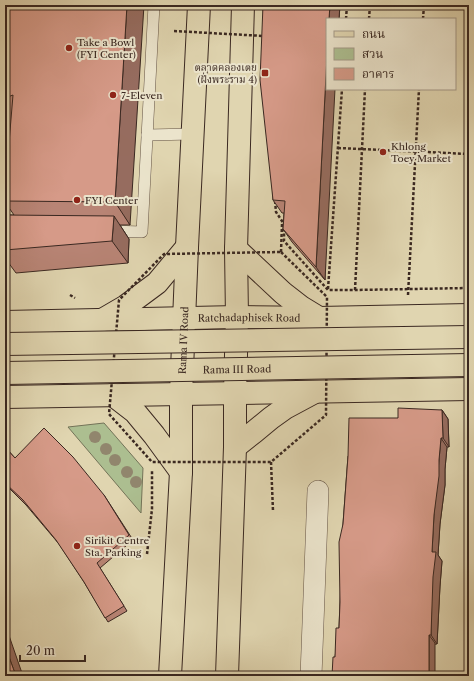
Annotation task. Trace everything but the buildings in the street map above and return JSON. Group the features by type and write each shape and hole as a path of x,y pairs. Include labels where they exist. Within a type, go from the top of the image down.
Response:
{"main road":[{"name":"Rama IV Road","path":"170,676 181,472 180,394 186,247 199,5"},
{"path":"227,676 235,447 234,394 237,317 236,249 243,5"},
{"path":"102,320 126,306 157,283 186,247"},
{"path":"236,249 283,293 301,307 319,318"},
{"name":"Ratchadaphisek Road","path":"5,322 237,317 319,318 469,315"},
{"path":"5,344 469,337"},
{"name":"Rama III Road","path":"5,372 469,365"},
{"path":"5,397 469,389"},
{"path":"235,447 285,408 315,392"},
{"path":"112,395 135,412 181,472"}],"street":[{"path":"311,676 318,491"}],"lane":[{"path":"96,231 142,232 154,5"},
{"path":"147,134 193,134"}],"path":[{"path":"346,18 347,5"},
{"path":"369,18 370,5"},
{"path":"423,18 424,5"},
{"path":"174,31 266,36"},
{"path":"262,35 262,42"},
{"path":"328,290 342,90"},
{"path":"354,290 366,90"},
{"path":"406,316 419,90"},
{"path":"338,148 469,154"},
{"path":"275,197 276,212 283,224 284,241 328,290 469,288"},
{"path":"281,252 283,224"},
{"path":"271,462 273,511"},
{"path":"147,554 152,509 152,470"}],"green space":[{"path":"104,423 143,468 141,513 68,427"}],"place":[{"name":"Take a Bowl (FYI Center)","path":"69,48"},
{"name":"ตลาดคลองเตย (ฝั่งพระราม 4)","path":"265,73"},
{"name":"7-Eleven","path":"113,95"},
{"name":"Khlong Toey Market","path":"383,152"},
{"name":"FYI Center","path":"77,200"},
{"name":"Sirikit Centre Sta. Parking","path":"77,546"}]}
